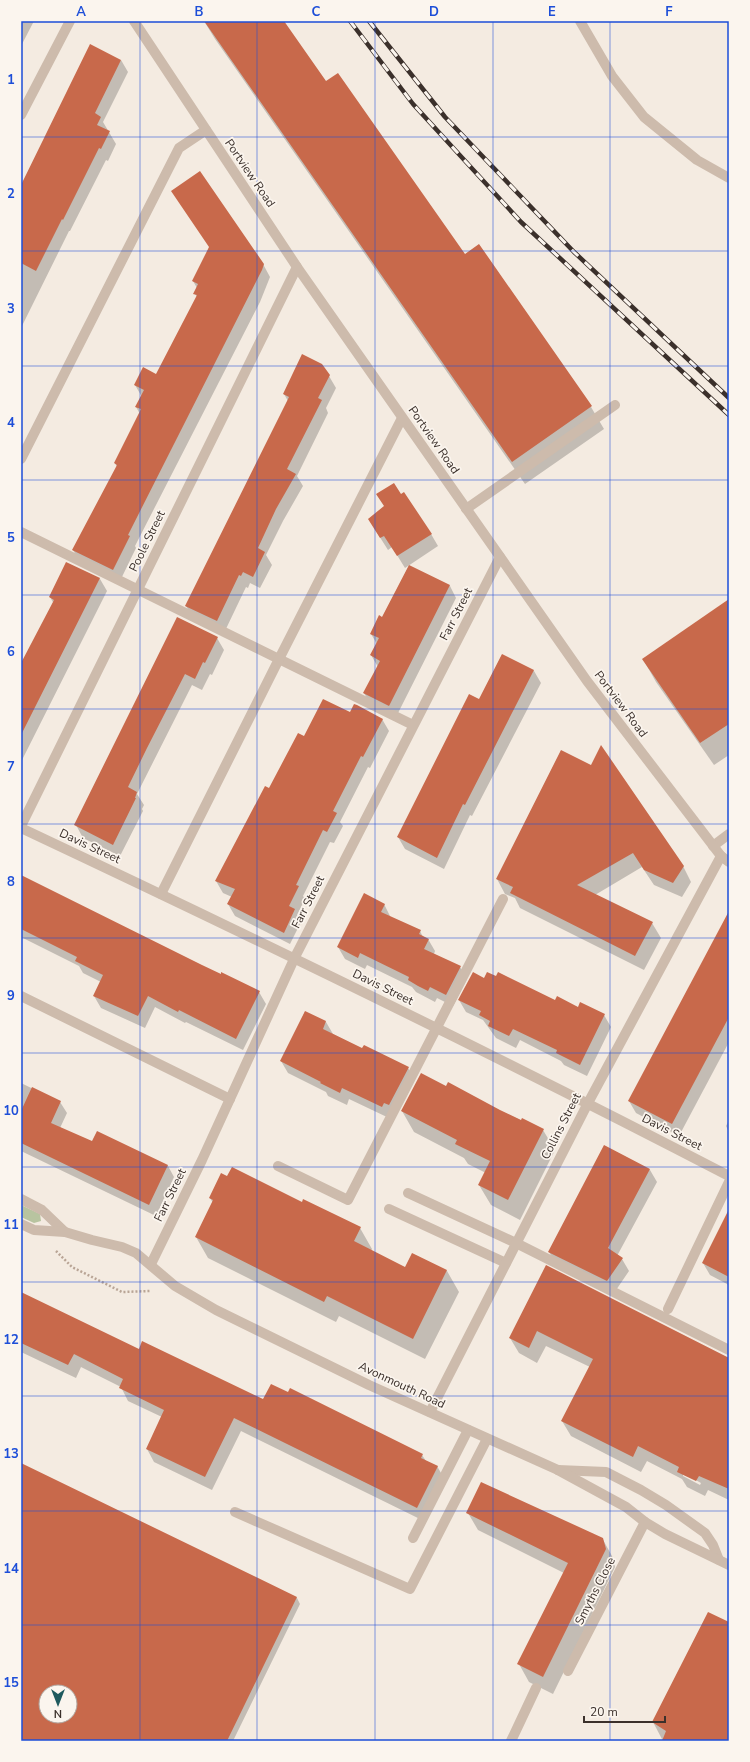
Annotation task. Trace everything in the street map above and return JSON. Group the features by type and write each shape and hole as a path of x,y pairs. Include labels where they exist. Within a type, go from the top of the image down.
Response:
{"street":[{"path":"21,115 70,21"},
{"name":"Portview Road","path":"134,21 297,267 587,681 721,856 729,862"},
{"path":"580,21 612,76 644,117 697,160 729,178"},
{"path":"21,459 179,148 206,130"},
{"name":"Poole Street","path":"21,827 297,267"},
{"path":"466,509 615,406"},
{"path":"161,894 278,658 402,418"},
{"path":"21,532 413,725"},
{"name":"Farr Street","path":"151,1264 230,1099 294,957 500,557"},
{"name":"Davis Street","path":"21,827 294,957 588,1103 729,1176"},
{"path":"714,846 729,834"},
{"name":"Collins Street","path":"430,1412 588,1103 721,856"},
{"path":"278,1166 348,1200 503,900"},
{"path":"21,996 230,1099"},
{"path":"668,1309 729,1182"},
{"path":"408,1193 516,1243 729,1350"},
{"name":"Avonmouth Road","path":"21,1199 42,1210 65,1232"},
{"path":"389,1209 506,1263"},
{"name":"Avonmouth Road","path":"21,1224 34,1230 65,1232 122,1247 136,1253 151,1264 175,1286 230,1317 369,1385 558,1470 626,1507 645,1522 665,1534 729,1565"},
{"path":"413,1538 468,1430"},
{"path":"235,1512 410,1589 487,1439"},
{"path":"558,1470 606,1472 641,1490 666,1505 705,1533 713,1545 718,1560"},
{"name":"Smyths Close","path":"568,1671 645,1522"},
{"path":"511,1741 536,1688"}],"path":[{"path":"34,1230 72,1266 122,1292 147,1292 175,1286"}],"green space":[{"path":"21,1205 40,1214 41,1221 34,1223 21,1217"}],"building":[{"path":"204,21 284,21 326,81 338,73 465,254 479,244 592,406 512,462"},
{"path":"90,44 121,60 95,113 101,117 97,125 110,131 101,149 99,148 36,271 21,263 21,185"},
{"path":"200,171 264,264 128,535 130,536 113,570 72,550 117,465 114,463 141,409 135,407 144,390 134,385 143,367 156,374 197,295 193,294 198,284 192,281 209,247 171,191"},
{"path":"302,354 322,364 330,375 318,398 322,400 287,469 296,474 276,509 258,548 265,552 253,577 243,572 241,576 239,575 217,621 185,606 289,397 283,394"},
{"path":"394,483 401,494 404,492 432,534 397,556 384,536 380,538 368,519 384,506 376,494"},
{"path":"66,562 100,578 21,735 21,663 54,600 49,597"},
{"path":"409,565 450,585 389,706 363,693 380,661 370,655 379,638 370,634 379,615 382,617"},
{"path":"729,599 729,724 700,743 642,659"},
{"path":"177,617 218,637 195,679 185,674 147,748 128,787 137,792 136,798 113,845 74,825"},
{"path":"502,654 534,670 465,805 463,804 437,858 397,837 469,694 479,699"},
{"path":"323,699 350,712 354,704 357,705 383,719 363,757 361,756 333,811 337,813 327,832 323,830 296,885 299,886 289,906 295,909 284,933 227,904 235,889 215,881 265,786 269,788 298,733 304,736"},
{"path":"601,745 684,866 673,883 644,870 633,853 577,885 653,922 635,956 510,893 513,887 496,879 561,750 591,765"},
{"path":"21,875 202,965 221,974 221,972 260,991 236,1039 179,1010 178,1012 148,996 138,1016 93,996 103,975 75,961 77,957 21,929"},
{"path":"364,893 385,904 381,912 421,930 419,934 429,939 424,949 461,966 446,995 430,987 428,991 408,980 409,977 360,953 358,958 337,947"},
{"path":"729,911 729,1017 672,1124 628,1101"},
{"path":"473,972 484,978 487,972 496,976 498,972 555,1000 557,996 578,1007 580,1002 605,1014 580,1065 556,1053 557,1050 513,1029 509,1036 488,1026 490,1021 479,1015 481,1011 458,1000"},
{"path":"305,1011 326,1021 323,1029 362,1048 364,1045 409,1067 389,1105 384,1103 382,1107 342,1088 340,1093 280,1061"},
{"path":"421,1073 446,1086 448,1082 500,1110 521,1120 522,1118 544,1129 508,1200 478,1185 490,1161 455,1144 457,1140 401,1111"},
{"path":"32,1087 61,1101 51,1123 92,1141 97,1131 168,1165 149,1205 21,1143 21,1111"},
{"path":"604,1145 650,1169 608,1248 623,1258 607,1281 548,1252"},
{"path":"232,1167 302,1202 303,1199 361,1227 354,1241 405,1267 412,1253 447,1270 413,1339 327,1296 324,1302 195,1237 213,1200 209,1198 221,1173 227,1176"},
{"path":"729,1209 729,1277 702,1263"},
{"path":"546,1265 729,1358 729,1489 699,1476 696,1481 677,1472 679,1467 638,1446 633,1457 561,1421 593,1359 537,1331 529,1348 509,1338"},
{"path":"21,1292 139,1349 142,1341 263,1399 271,1384 288,1392 290,1388 423,1454 421,1458 438,1466 417,1508 234,1418 205,1477 146,1449 164,1410 119,1388 123,1379 74,1354 68,1365 21,1343"},
{"path":"21,1463 297,1597 227,1741 21,1741"},
{"path":"481,1482 603,1538 606,1549 543,1677 517,1664 568,1563 466,1513"},
{"path":"708,1612 729,1622 729,1741 662,1741 666,1731 652,1722"}],"railway":[{"path":"350,21 413,104 521,222 729,415"},
{"path":"369,21 445,117 574,252 729,398"}]}
